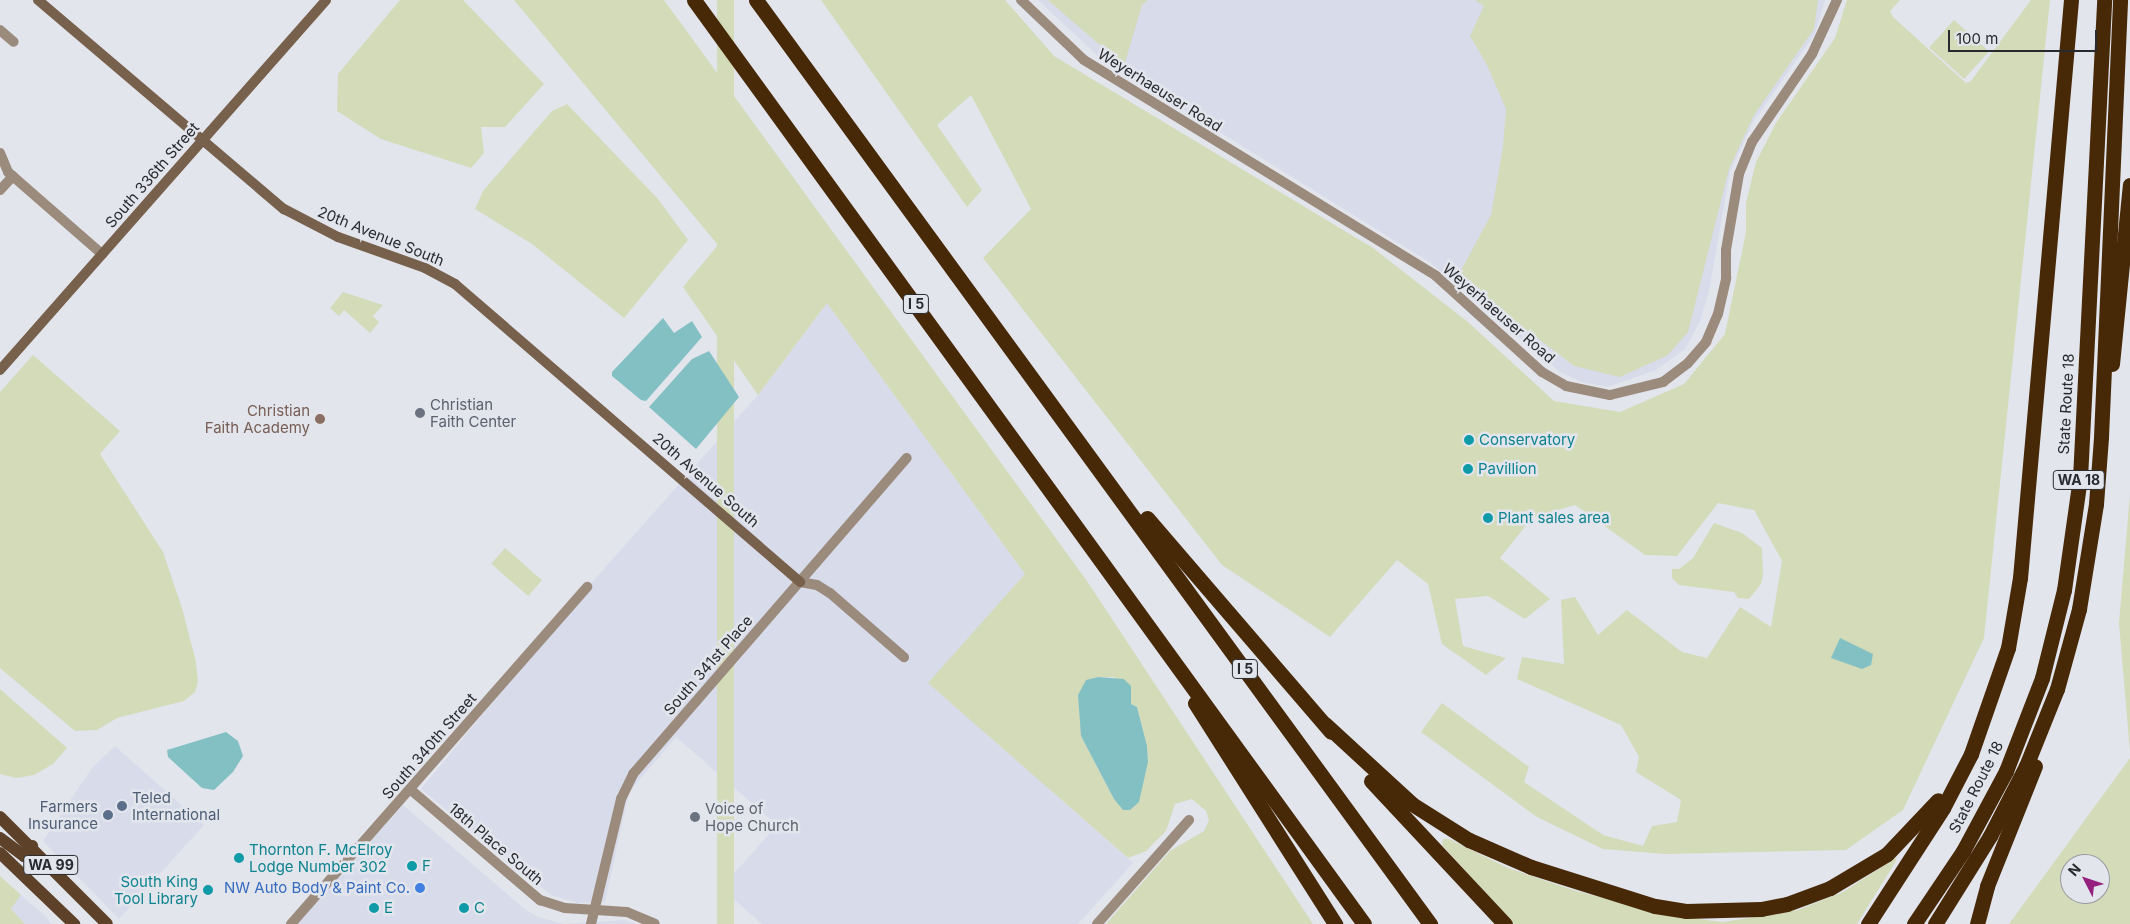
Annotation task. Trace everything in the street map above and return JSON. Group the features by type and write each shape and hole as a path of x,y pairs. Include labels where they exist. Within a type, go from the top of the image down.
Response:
{"highway":[{"name":"I 5","path":"694,0 1137,607 1364,924"},
{"name":"I 5","path":"756,0 1060,414 1430,924"},
{"path":"1868,924 1943,808 1971,754 1998,684 2017,604 2071,0"},
{"name":"State Route 18","path":"1914,924 1963,851 2006,771 2042,678 2064,590 2080,478 2104,0"},
{"name":"WA 18","path":"1935,924 2007,804 2057,689 2085,574 2101,437 2120,0"},
{"path":"2101,437 2116,333 2130,185"},
{"path":"1060,414 1245,636 1325,724 1371,781 1505,924"},
{"path":"1137,607 1246,787 1335,924"},
{"path":"1977,924 1987,886 2043,747 2057,689"},
{"path":"1325,724 1412,804 1487,849 1532,867 1655,906 1707,913 1738,912 1787,904 1854,876 1906,836 1930,811 1971,754"}],"main road":[{"name":"WA 99","path":"0,817 32,846 107,924"},
{"path":"0,838 24,856 32,846"},
{"name":"WA 99","path":"0,853 74,924"}],"street":[{"name":"20th Avenue South","path":"38,0 187,130 202,138 284,209 338,237 425,268 455,284 800,582"},
{"name":"South 336th Street","path":"0,370 202,138 326,0"},
{"name":"Weyerhaeuser Road","path":"1021,0 1084,60 1436,276 1542,372 1566,386 1610,395 1663,382 1688,363 1706,342 1718,314 1726,278 1726,250 1739,174 1752,142 1812,54 1837,0"},
{"path":"0,30 14,42"},
{"path":"0,153 13,176 102,254"},
{"path":"0,190 13,176"},
{"name":"South 341st Place","path":"592,924 621,799 633,774 907,458"},
{"path":"800,582 817,585 830,592 904,657"},
{"name":"South 340th Street","path":"292,924 587,587"},
{"name":"18th Place South","path":"411,790 535,897 565,908 627,912 655,924"},
{"path":"1097,924 1189,820"}],"shaded area":[{"path":"1038,0 1825,0 1815,34 1753,122 1730,172 1709,291 1700,321 1685,349 1656,370 1608,387 1582,382 1560,372 1431,263 1100,58"},
{"path":"827,303 1025,574 929,683 1133,863 1078,924 762,924 721,888 777,825 676,737 629,792 605,902 578,903 551,895 421,789 594,580 758,395"},
{"path":"115,746 204,825 119,919 43,841 92,768"},
{"path":"403,805 526,910 538,917 564,924 296,924"},
{"path":"21,895 52,924 25,924 11,909"},
{"path":"624,920 636,924 564,924"}],"green space":[{"path":"400,0 463,0 544,84 505,127 481,127 484,153 471,168 381,139 337,111 338,74"},
{"path":"514,0 664,0 1087,581 1313,924 1106,924 1170,851 1204,831 1209,820 1206,811 1192,799 1175,804 1166,831 1146,851 1128,858 928,683 1025,574 827,303 758,395 683,287 718,245","holes":["1098,677 1113,677 1131,686 1131,704 1137,707 1147,746 1148,762 1114,799 1081,736 1086,680"]},
{"path":"717,0 734,0 734,924 717,924"},
{"path":"821,0 1005,0 1054,56 1373,248 1468,322 1554,401 1620,412 1684,384 1725,334 1746,232 1746,203 1756,162 1776,123 1835,38 1847,0 1900,0 1890,11 1893,17 1966,83 1971,81 2031,0 2050,0 1984,638 1903,810 1846,850 1665,854 1603,849 1537,817 1421,732 1442,703 1529,767 1524,782 1603,835 1643,846 1652,826 1677,822 1681,800 1636,772 1639,757 1621,725 1517,679 1522,657 1564,664 1561,600 1575,597 1598,635 1627,610 1682,652 1707,658 1740,607 1771,627 1782,561 1754,510 1718,503 1677,556 1645,555 1575,505 1532,518 1500,558 1550,599 1525,619 1488,596 1455,599 1463,646 1506,658 1486,675 1442,644 1428,584 1397,560 1330,637 1222,565 983,258 1031,209 971,95 937,125 982,190 967,207"},
{"path":"1048,0 1148,0 1142,5 1124,66"},
{"path":"1475,0 1818,0 1814,29 1754,115 1729,169 1688,332 1668,355 1620,377 1574,366 1475,291 1459,274 1491,215 1503,147 1506,109 1486,63 1470,36 1484,6"},
{"path":"1954,20 1989,51 1964,79 1929,47"},
{"path":"567,104 658,199 688,240 624,318 532,244 475,209 483,191 552,111"},
{"path":"343,292 383,305 373,316 379,322 370,333 344,310 339,316 330,308"},
{"path":"33,355 120,431 100,454 163,552 182,608 196,662 198,682 195,692 184,701 117,718 97,730 75,731 0,668 0,392"},
{"path":"2130,494 2130,752 2119,623"},
{"path":"1714,523 1742,533 1762,548 1763,575 1761,584 1749,599 1738,598 1734,592 1679,585 1672,578 1672,569 1679,569 1693,558"},
{"path":"505,548 542,580 528,596 491,564"},
{"path":"0,689 67,748 53,764 34,775 16,778 0,774"},
{"path":"2130,758 2130,924 2009,924 2060,854 2060,904 2110,904 2110,854 2060,854"},
{"path":"1443,839 1449,839 1508,868 1573,890 1667,915 1723,922 1798,910 1843,892 1896,858 1896,861 1857,924 1514,924 1442,845"},
{"path":"0,876 21,895 11,909 25,924 0,924"}],"water":[{"path":"663,318 674,333 692,321 702,337 646,401 641,400 612,376 612,372"},
{"path":"709,351 739,397 696,449 649,407 692,359"},
{"path":"1840,638 1873,654 1871,665 1862,669 1831,658"},
{"path":"1098,677 1124,679 1131,686 1131,704 1137,707 1147,746 1148,762 1139,802 1130,810 1123,810 1114,799 1081,736 1078,695 1086,680"},
{"path":"226,732 238,741 243,756 233,772 214,790 202,788 168,757 167,750"}],"place":[{"name":"Christian Faith Center","path":"420,413"},
{"name":"Christian Faith Academy","path":"320,419"},
{"name":"Conservatory","path":"1469,440"},
{"name":"Pavillion","path":"1468,469"},
{"name":"Plant sales area","path":"1488,518"},
{"name":"Teled International","path":"122,806"},
{"name":"Farmers Insurance","path":"108,815"},
{"name":"Voice of Hope Church","path":"695,817"},
{"name":"Thornton F. McElroy Lodge Number 302","path":"239,858"},
{"name":"F","path":"412,866"},
{"name":"NW Auto Body & Paint Co.","path":"420,888"},
{"name":"South King Tool Library","path":"208,890"},
{"name":"E","path":"374,908"},
{"name":"C","path":"464,908"}]}
